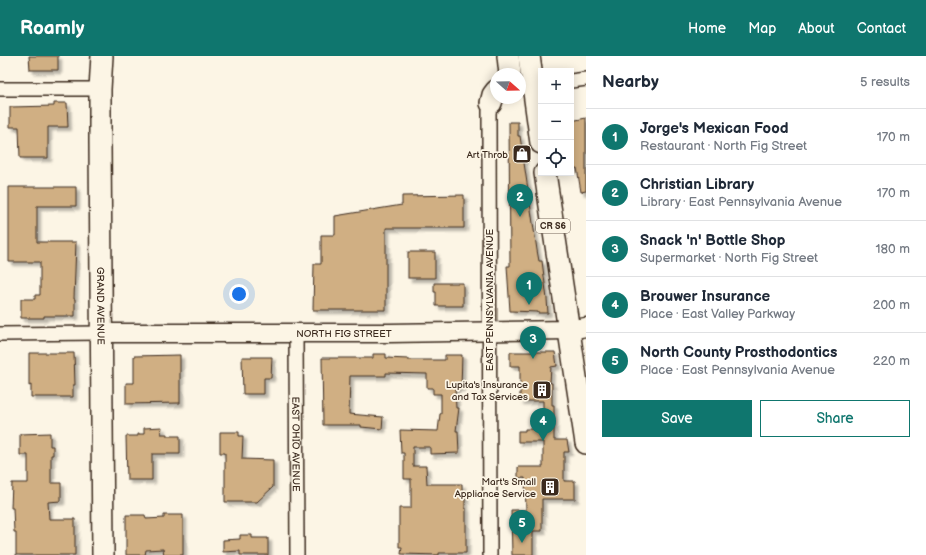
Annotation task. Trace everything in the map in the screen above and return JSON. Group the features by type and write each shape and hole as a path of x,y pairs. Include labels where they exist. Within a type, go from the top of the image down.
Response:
{"main road":[{"name":"GRAND AVENUE","path":"102,56 100,88 103,555"},
{"path":"508,56 509,68"},
{"path":"528,57 531,89 540,140"},
{"name":"CR S6","path":"546,176 577,329 586,443"}],"street":[{"path":"574,81 586,79"},
{"path":"0,89 100,88"},
{"name":"EAST PENNSYLVANIA AVENUE","path":"490,555 489,111 492,104"},
{"name":"NORTH FIG STREET","path":"102,334 489,332 577,329"},
{"path":"0,334 102,334"},
{"name":"EAST OHIO AVENUE","path":"296,334 297,555"}],"building":[{"path":"29,56 58,56 58,70 30,70"},
{"path":"54,103 67,103 68,127 48,127 48,158 20,158 19,127 10,127 10,107 54,106"},
{"path":"586,118 586,191 581,192 577,168 574,169 574,120"},
{"path":"509,122 518,122 518,136 520,136 539,261 542,261 548,313 510,311 507,266 510,266"},
{"path":"9,187 76,187 76,206 37,206 37,242 76,242 74,299 75,316 21,318 21,299 35,299 35,295 40,295 40,262 9,262"},
{"path":"464,195 464,228 386,228 386,310 313,310 314,264 321,264 321,235 335,235 335,216 402,205 402,196"},
{"path":"408,252 435,252 435,278 408,278"},
{"path":"434,283 463,283 463,306 436,306 436,292 434,292"},
{"path":"510,352 555,352 557,366 551,367 550,383 552,383 552,405 554,405 554,440 567,440 569,452 564,452 564,481 575,481 575,499 542,499 542,531 533,531 533,555 512,555 511,510 526,510 525,478 518,478 518,467 543,467 543,442 518,442 518,431 525,431 525,429 543,429 543,401 520,401 520,366 510,366"},
{"path":"29,353 74,353 75,385 73,385 73,397 31,397 31,385 29,386"},
{"path":"373,354 386,354 386,358 408,360 445,360 445,355 462,355 461,388 455,388 456,408 459,408 456,431 458,431 459,453 430,454 430,447 413,447 413,466 426,466 427,484 462,484 462,495 465,495 466,508 466,553 439,553 439,555 401,554 402,547 399,547 399,508 411,508 411,479 404,479 404,453 401,453 400,430 438,431 441,414 441,394 433,394 433,388 427,388 427,374 386,373 386,376 350,376 349,414 383,417 382,429 361,427 361,425 323,425 322,358 373,358"},
{"path":"180,355 180,403 126,404 126,383 134,383 134,356"},
{"path":"242,357 272,357 271,378 264,378 264,394 243,394"},
{"path":"162,427 161,434 167,434 167,436 180,436 180,454 152,454 152,480 127,480 126,436 138,436 138,434 144,434 144,428"},
{"path":"220,432 239,432 239,436 243,436 242,459 273,460 273,487 257,502 225,502 225,453 220,453"},
{"path":"50,433 50,446 53,446 53,455 51,455 51,483 61,483 61,501 48,502 49,519 75,519 75,555 16,555 16,532 14,532 13,508 11,508 12,483 28,483 28,455 20,455 20,434"},
{"path":"126,515 145,515 146,519 164,518 164,515 183,515 183,555 164,555 163,549 146,550 145,555 126,555"},
{"path":"240,535 252,535 252,538 268,538 268,555 240,555 240,551 223,552 223,540 240,539"}],"place":[{"name":"Art Throb","path":"522,154"},
{"name":"Christian Library","path":"520,217"},
{"name":"Jorge's Mexican Food","path":"529,305"},
{"name":"Snack 'n' Bottle Shop","path":"533,359"},
{"name":"Lupita's Insurance and Tax Services","path":"542,390"},
{"name":"Brouwer Insurance","path":"543,441"},
{"name":"Mart's Small Appliance Service","path":"550,487"},
{"name":"North County Prosthodontics","path":"522,543"}]}
